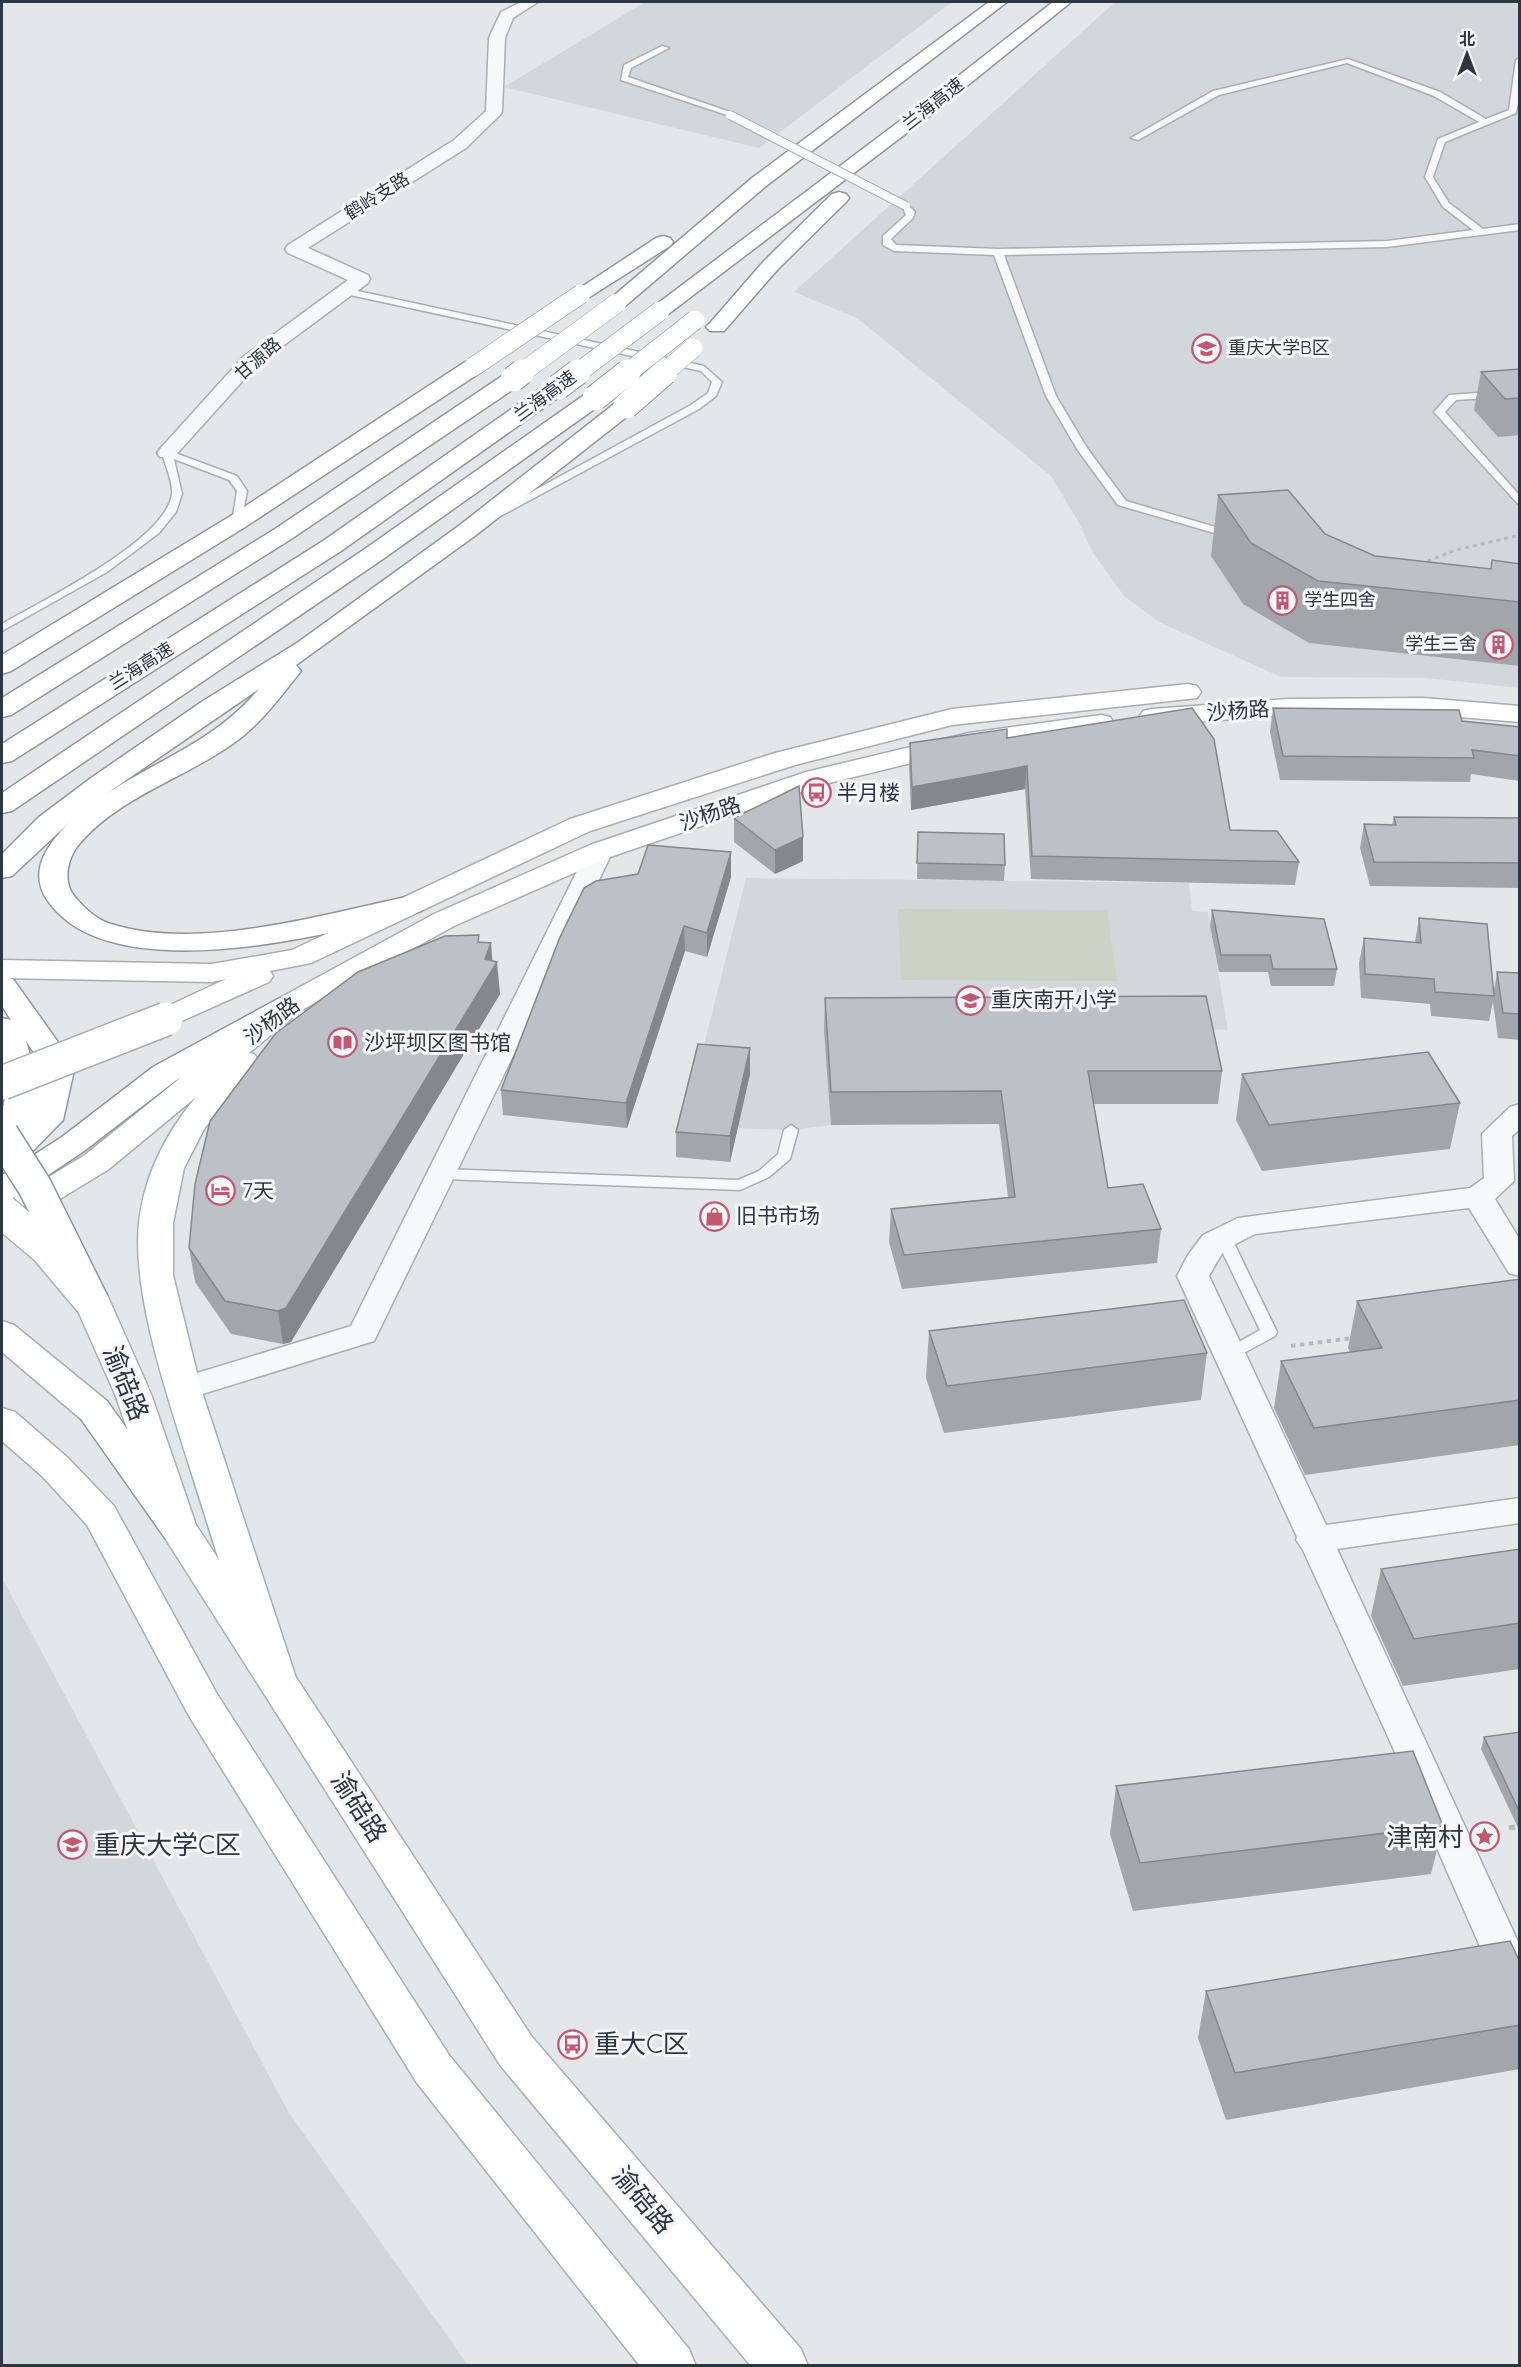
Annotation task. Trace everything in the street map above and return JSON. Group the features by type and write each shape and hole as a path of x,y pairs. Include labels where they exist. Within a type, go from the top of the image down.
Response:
{"main road":[{"name":"兰海高速","path":"2,709 283,534 513,379 617,303 759,182 999,2"},
{"name":"兰海高速","path":"2,755 332,546 558,387 931,106 1063,2"},
{"path":"2,870 49,823 212,707 306,648 468,530 626,406 717,327 771,265 931,106"},
{"path":"2,666 237,522 473,368 581,294 759,182"},
{"path":"2,805 371,556 595,398 695,320 771,265"},
{"path":"306,648 245,722 222,740 91,816 58,855 51,877 57,895 74,915 101,930 146,940 201,941 258,935 411,905"},
{"name":"沙杨路","path":"2,969 121,974 212,973 300,957 580,825 785,759 952,717 1140,695 1281,686 1421,686 1520,694"},
{"name":"沙杨路","path":"2,1219 97,1162 289,1005 444,920 600,851 816,778 969,741 1149,717 1288,707 1423,706 1520,714"},
{"path":"2,1083 166,1020 300,957"},
{"path":"2,985 59,1066 47,1120 2,1162"},
{"path":"2,1190 73,1144 164,1074 289,1005"},
{"path":"276,1678 183,1389 156,1275 156,1223 168,1168 190,1125 289,1005"},
{"path":"2,1027 10,1036 23,1090 12,1124 2,1134 35,1187 93,1304"},
{"name":"渝碚路","path":"2,1211 46,1248 93,1304 133,1394 178,1528 516,2051 783,2366"},
{"path":"2,1333 94,1410 178,1528"},
{"path":"2,1421 55,1467 101,1516 203,1705 433,2069 671,2366"}],"street":[{"name":"鹤岭支路","path":"361,279 294,249 460,144 494,112 497,38 507,15 531,2"},
{"name":"甘源路","path":"167,453 250,361 361,279"},
{"path":"183,1389 363,1333 600,851"},
{"path":"1520,1113 1497,1134 1499,1181 1478,1197 1249,1226 1223,1237 1204,1250 1193,1276 1313,1540 1408,1739 1520,1992"},
{"path":"1478,1197 1520,1266"},
{"path":"1313,1540 1520,1510"}],"lane":[{"path":"665,48 627,67 624,78 730,115 906,206 911,212 910,216 886,238 888,245 894,248 998,252 1387,244 1520,227"},
{"path":"1481,232 1446,205 1429,177 1441,141 1513,111 1520,60"},
{"path":"1135,138 1173,119 1216,93 1348,61 1437,94 1486,123"},
{"path":"998,252 1051,396 1082,449 1122,503 1226,535 1247,536"},
{"path":"344,291 704,369 717,382 712,394 695,407 468,530"},
{"path":"1520,393 1453,397 1439,412 1520,503"},
{"path":"167,453 233,478 242,490 237,522"},
{"path":"2,628 138,548 166,521 177,495 167,453"},
{"path":"443,1174 740,1185 764,1174 785,1156 791,1130"},
{"path":"1223,1237 1269,1332 1229,1355"}],"path":[{"path":"1413,566 1456,549 1520,535"},
{"path":"1229,1355 1357,1337"},
{"path":"1509,1828 1520,1826"}],"shaded area":[{"path":"645,2 952,2 759,148 504,87"},
{"name":"重庆大学B区","path":"1115,2 1519,2 1519,688 1426,678 1281,677 1159,622 1124,596 1093,553 1078,521 1051,476 857,318 794,292"},
{"name":"重庆南开小学","path":"746,878 1189,883 1192,911 1208,912 1228,1030 1202,1029 1001,1104 791,1130 738,1128 730,1162 676,1157"},
{"path":"898,909 1107,910 1117,981 901,980"},
{"name":"重庆大学C区","path":"2,1578 289,2113 468,2365 2,2365"}],"building":[{"path":"1520,369 1520,398 1505,399 1481,372"},
{"path":"1288,490 1325,534 1375,556 1491,569 1492,560 1520,564 1520,602 1318,581 1251,543 1218,495"},
{"path":"1192,708 1214,739 1230,830 1277,831 1299,862 1032,856 1027,766 912,787 910,743 1007,729 1007,738"},
{"path":"1273,708 1459,710 1462,721 1520,727 1520,756 1472,750 1474,758 1283,756"},
{"path":"799,786 803,837 775,850 734,818"},
{"path":"1394,817 1520,818 1520,863 1374,862 1364,824 1396,825"},
{"path":"918,832 1004,834 1005,865 917,863"},
{"path":"648,845 731,852 707,933 684,926 626,1103 501,1090 560,937 584,888 596,881 638,874"},
{"path":"1212,910 1324,919 1337,969 1273,969 1270,955 1221,955"},
{"path":"1419,918 1487,924 1494,996 1435,992 1434,979 1365,974 1364,938 1421,943"},
{"path":"479,935 478,942 491,943 485,959 497,962 286,1308 278,1311 225,1301 189,1248 195,1184 210,1121 276,1033 358,972 445,936"},
{"path":"1497,972 1520,973 1520,1014 1503,1013"},
{"path":"1206,996 1222,1071 1088,1071 1108,1188 1143,1184 1161,1229 904,1255 891,1209 1015,1197 1001,1091 831,1092 825,998"},
{"path":"698,1044 750,1048 730,1136 676,1132"},
{"path":"1428,1052 1460,1103 1269,1125 1242,1074"},
{"path":"1520,1279 1520,1400 1314,1428 1281,1361 1382,1348 1357,1301"},
{"path":"1184,1300 1207,1353 947,1386 929,1331"},
{"path":"1520,1549 1520,1623 1414,1639 1381,1569"},
{"path":"1520,1732 1520,1813 1484,1737"},
{"path":"1413,1751 1443,1826 1140,1863 1116,1786"},
{"path":"1510,1941 1520,1958 1520,2025 1235,2073 1206,1991"}],"place":[{"name":"重庆大学B区","path":"1207,348"},
{"name":"学生四舍","path":"1283,600"},
{"name":"学生三舍","path":"1498,644"},
{"name":"半月楼","path":"816,793"},
{"name":"重庆南开小学","path":"970,1000"},
{"name":"沙坪坝区图书馆","path":"343,1043"},
{"name":"7天","path":"221,1191"},
{"name":"旧书市场","path":"715,1216"},
{"name":"津南村","path":"1485,1837"},
{"name":"重庆大学C区","path":"73,1845"},
{"name":"重大C区","path":"573,2044"}]}
